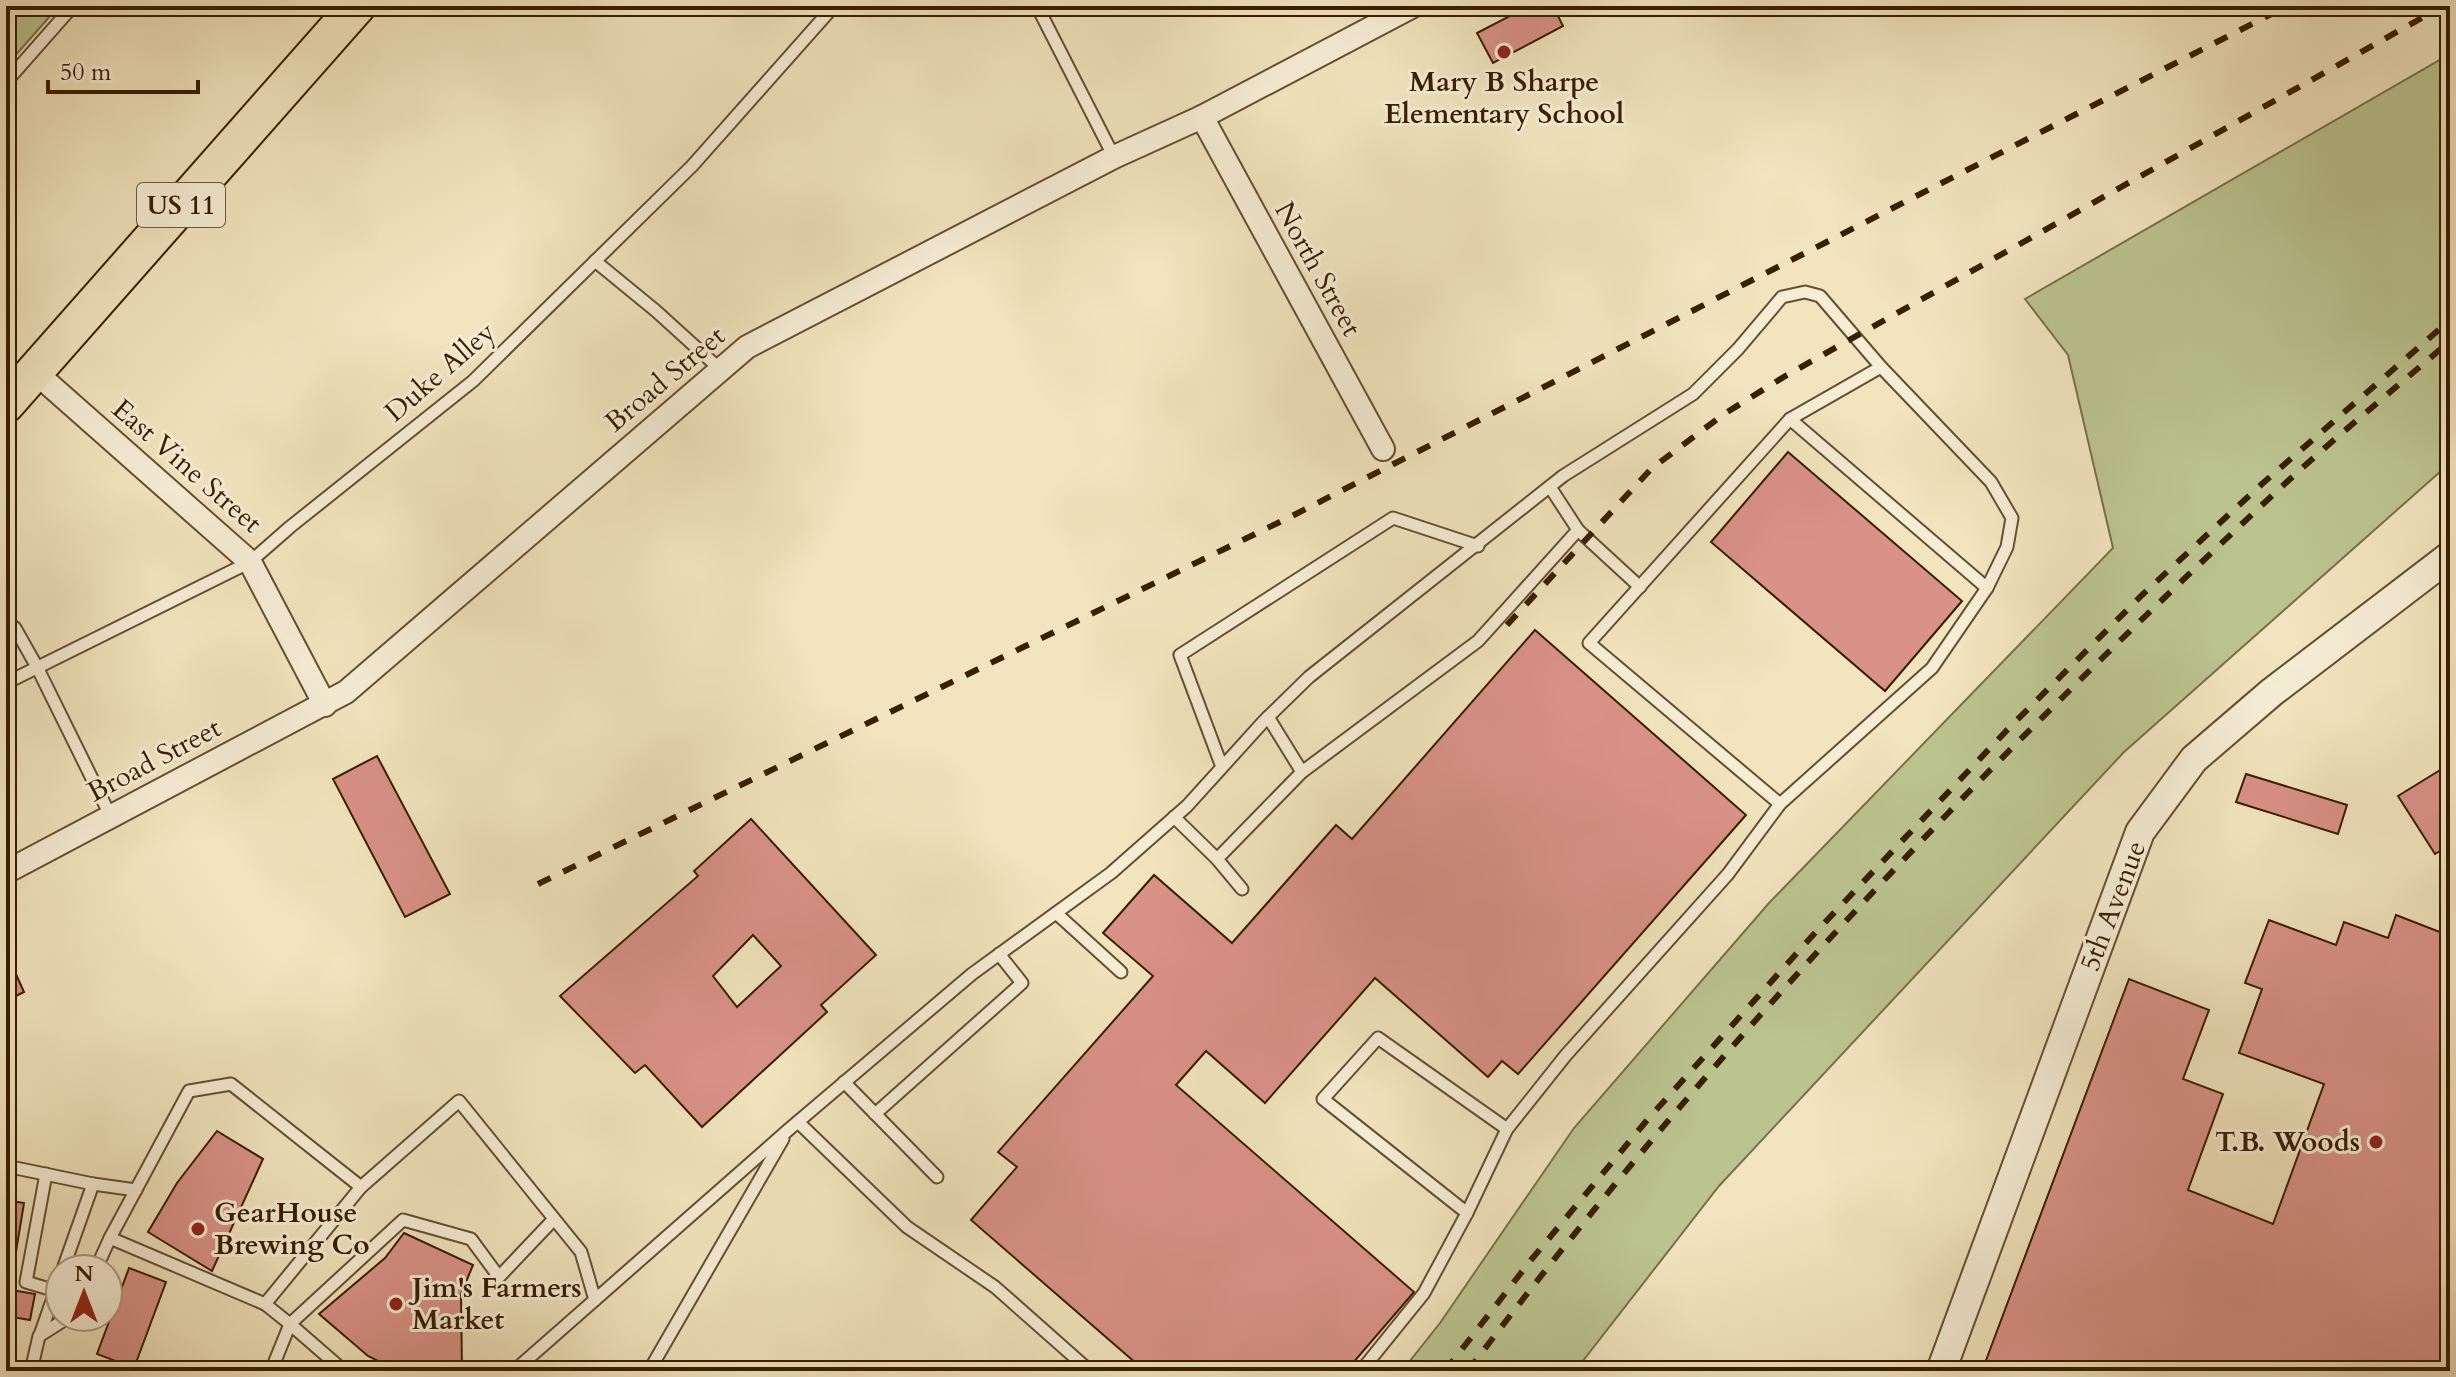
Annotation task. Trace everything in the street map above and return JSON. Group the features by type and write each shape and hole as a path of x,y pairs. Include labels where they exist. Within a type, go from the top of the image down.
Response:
{"main road":[{"name":"US 11","path":"6,404 357,6"}],"street":[{"name":"Broad Street","path":"6,872 346,692 747,347 1114,157 1202,117 1387,12 1413,6"},
{"name":"North Street","path":"1202,117 1383,449"},
{"name":"East Vine Street","path":"35,372 250,562 325,705"},
{"name":"5th Avenue","path":"1941,1371 2140,832 2194,759 2272,692 2450,556"}],"lane":[{"path":"6,82 73,6"},
{"name":"Duke Alley","path":"6,683 250,562 473,381 692,166 834,6"},
{"path":"1037,6 1114,157"},
{"path":"595,261 721,370"},
{"path":"514,1371 787,1131 972,974 1111,873 1174,817 1309,677 1563,476 1693,394 1738,349 1782,297 1805,292 1820,296 1881,367 1991,482 2012,518 2007,547 1987,588 1932,668 1780,804 1728,874 1566,1055 1507,1129 1424,1293 1361,1371"},
{"path":"1780,804 1589,643 1790,419 1881,367"},
{"path":"1790,419 1987,588"},
{"path":"1550,487 1578,530 1640,587"},
{"path":"1222,767 1180,655 1393,518 1478,546"},
{"path":"1217,859 1302,772 1478,641 1578,530"},
{"path":"6,621 15,628 37,667 111,817"},
{"path":"1268,717 1302,772"},
{"path":"1174,817 1217,859 1242,889"},
{"path":"1056,913 1121,972"},
{"path":"875,1114 1022,983 999,954"},
{"path":"1467,1213 1323,1099 1378,1038 1507,1129"},
{"path":"844,1082 937,1177"},
{"path":"103,1253 189,1091 231,1084 361,1187"},
{"path":"265,1304 361,1187 459,1101 581,1252 595,1300"},
{"path":"798,1122 907,1227 995,1287 1090,1371"},
{"path":"649,1371 787,1131"},
{"path":"6,1166 136,1190"},
{"path":"44,1287 26,1282 46,1174"},
{"path":"69,1253 93,1184"},
{"path":"271,1371 290,1324 403,1220 471,1239 499,1277 554,1219"},
{"path":"110,1238 265,1304 344,1371"},
{"path":"31,1371 44,1323"},
{"path":"39,1336 44,1333"}],"green space":[{"path":"6,6 59,6 6,66"},
{"path":"2450,54 2450,463 2124,752 1719,1186 1575,1371 1402,1371 1440,1323 1574,1128 1769,903 2113,548 2068,355 2025,299"}],"building":[{"path":"1529,6 1553,6 1563,26 1493,63 1477,33"},
{"path":"1788,452 1962,601 1885,691 1711,542"},
{"path":"1535,630 1746,815 1518,1074 1502,1061 1488,1077 1375,978 1265,1103 1206,1051 1176,1085 1414,1292 1346,1371 1145,1371 971,1220 1017,1167 998,1152 1153,976 1103,933 1154,875 1232,943 1336,825 1352,839"},
{"path":"377,756 450,894 405,917 333,779"},
{"path":"2450,764 2450,845 2435,854 2398,796"},
{"path":"2246,774 2347,805 2338,834 2236,802"},
{"path":"751,819 876,955 821,1005 827,1012 702,1127 645,1065 635,1073 560,996 698,876 694,871","holes":["753,935 781,966 737,1007 713,976"]},
{"name":"T.B. Woods","path":"2396,915 2450,936 2450,1371 1982,1371 2129,979 2209,1010 2183,1079 2223,1094 2188,1190 2273,1224 2324,1084 2239,1053 2262,989 2245,983 2269,920 2336,945 2344,922 2388,938"},
{"path":"6,952 24,992 6,1001"},
{"path":"217,1131 263,1159 212,1271 148,1232 177,1183"},
{"path":"6,1200 24,1203 15,1258 6,1257"},
{"name":"Jim's Farmers Market","path":"404,1233 473,1265 461,1294 462,1371 409,1371 390,1367 368,1356 319,1314 385,1258"},
{"path":"129,1268 166,1282 134,1368 97,1354 105,1333 124,1333 124,1281"},
{"path":"6,1289 35,1294 30,1320 6,1316"}],"railway":[{"path":"538,884 1294,515 2287,6"},
{"path":"1507,625 1651,469 1724,414 1787,375 2443,6"},
{"path":"1445,1371 1531,1260 1648,1119 1814,934 2009,728 2142,595 2263,483 2450,320"},
{"path":"1468,1371 1654,1137 1853,913 2061,698 2168,594 2277,491 2450,341"}],"place":[{"name":"Mary B Sharpe Elementary School","path":"1504,52"},
{"name":"T.B. Woods","path":"2376,1142"},
{"name":"GearHouse Brewing Co","path":"198,1229"},
{"name":"Jim's Farmers Market","path":"396,1304"}]}
